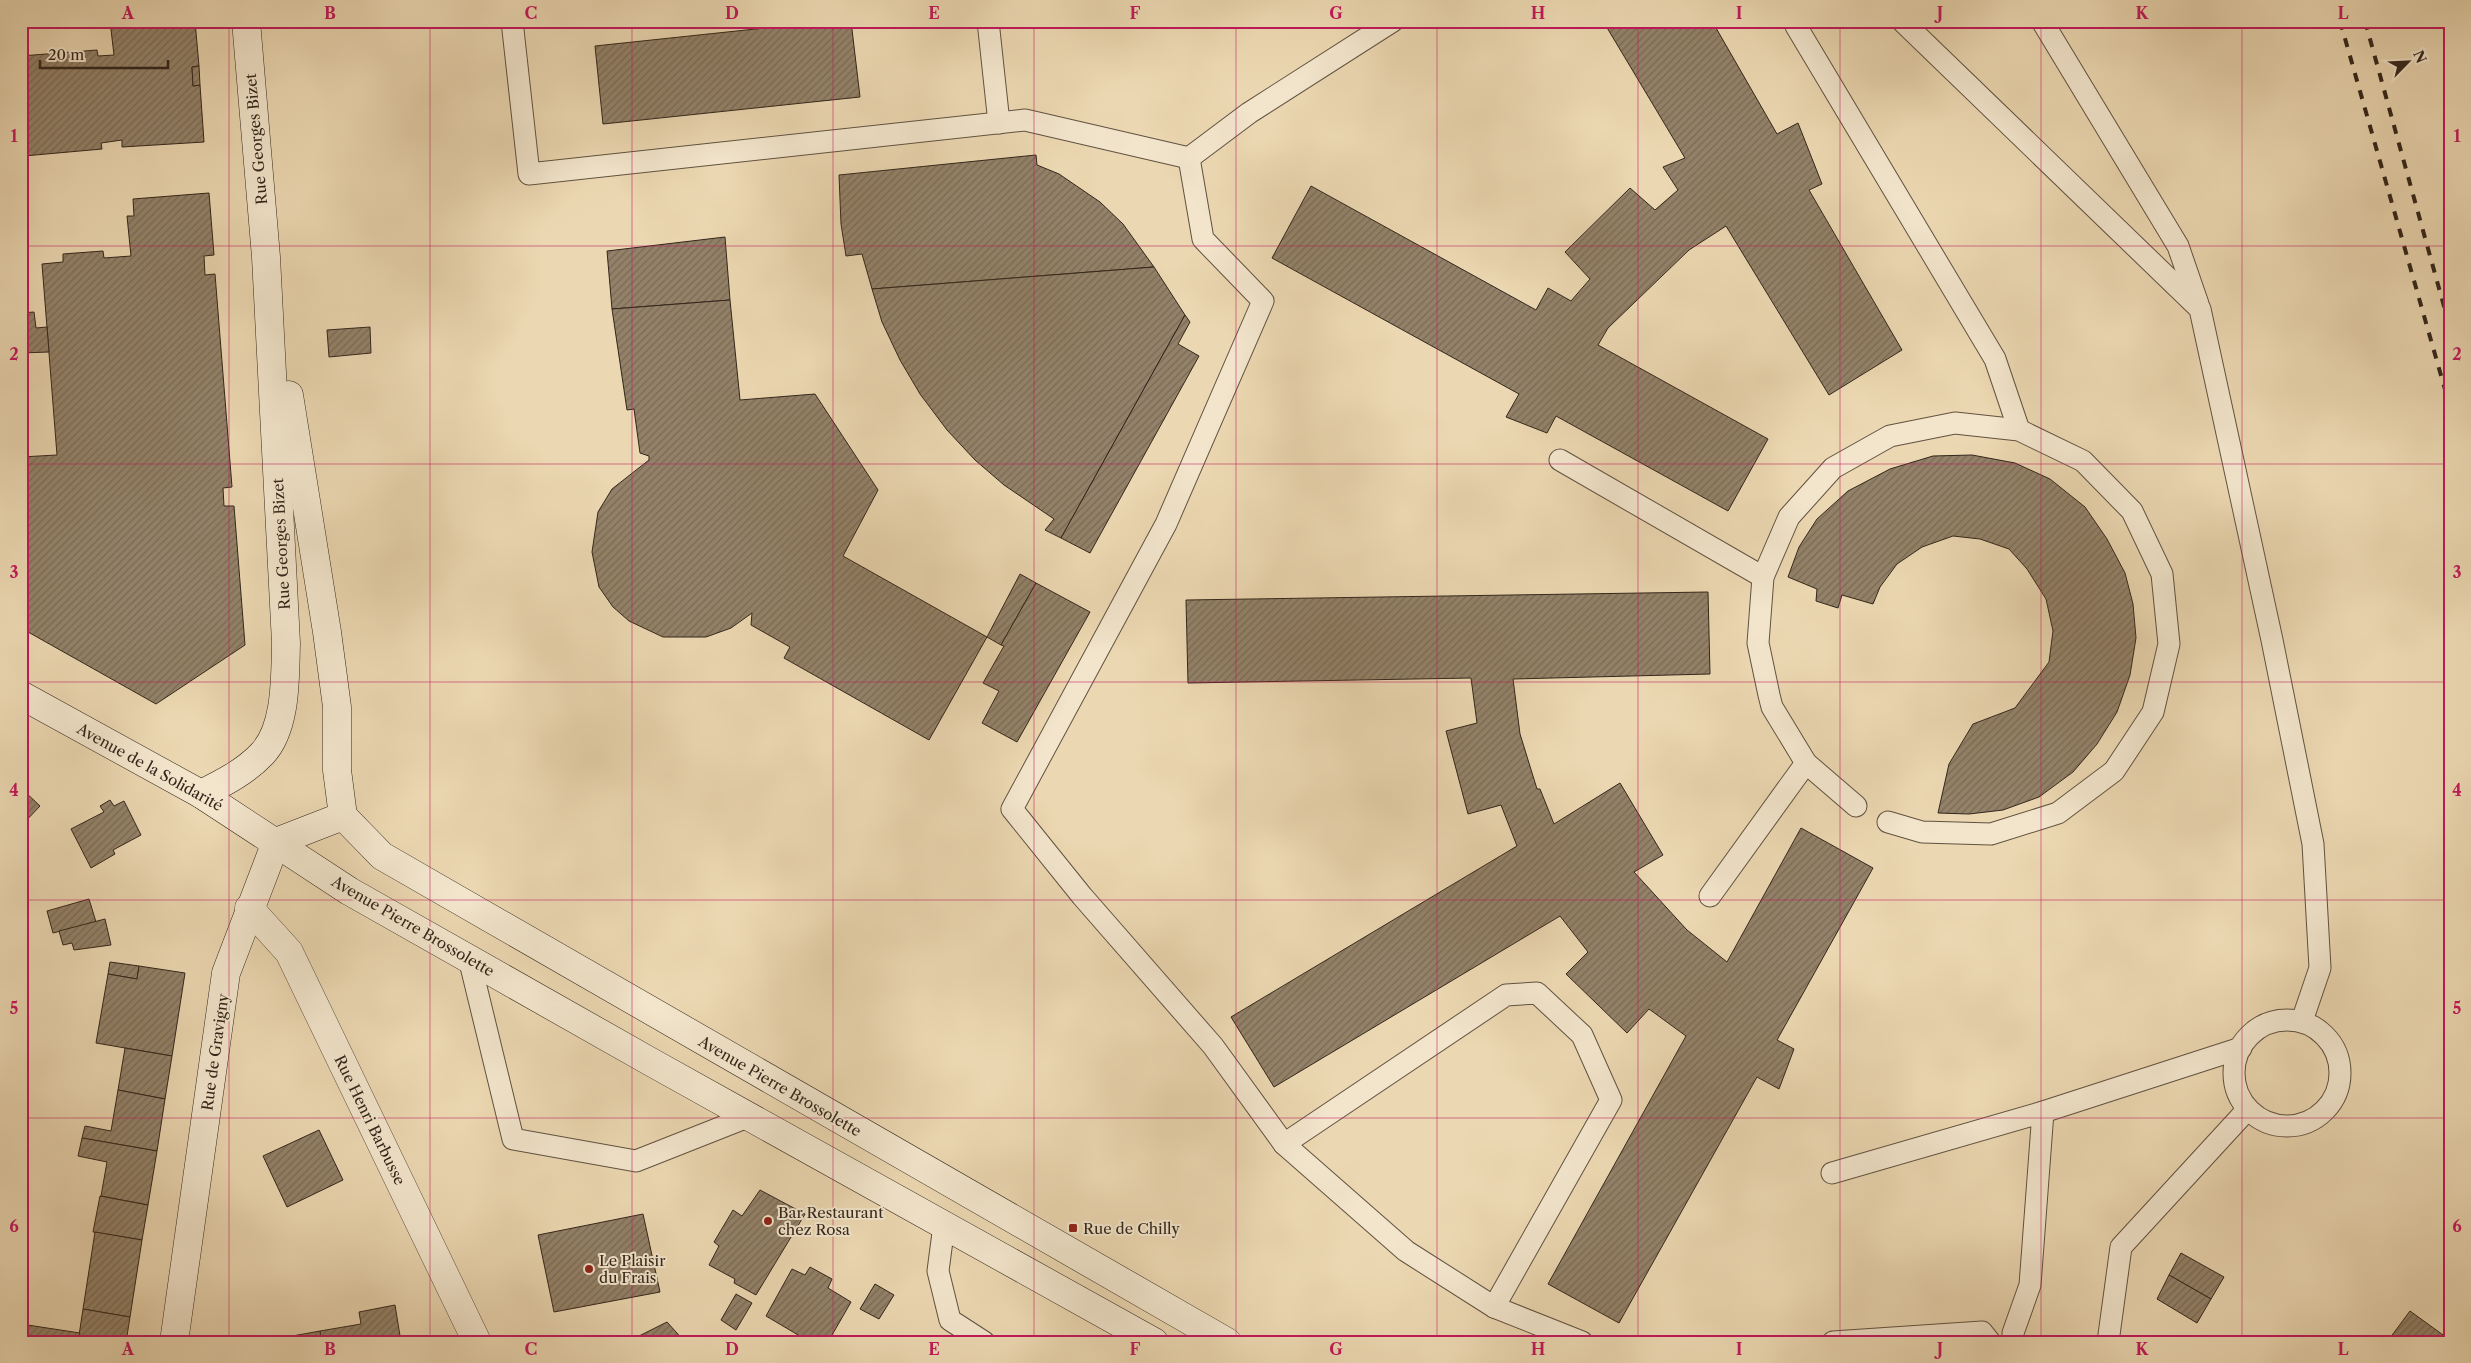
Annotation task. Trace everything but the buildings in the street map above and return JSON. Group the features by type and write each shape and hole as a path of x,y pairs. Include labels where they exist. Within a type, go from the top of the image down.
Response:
{"main road":[{"name":"Rue Georges Bizet","path":"201,794 234,777 263,753 273,735 284,704 286,643 266,256 246,21"},
{"name":"Rue Georges Bizet","path":"266,256 327,632 337,707 338,770 343,816"},
{"name":"Avenue de la Solidarité","path":"21,695 201,794 276,842"},
{"path":"276,842 343,816"},
{"name":"Avenue Pierre Brossolette","path":"343,816 382,856 1227,1342"},
{"name":"Avenue Pierre Brossolette","path":"276,842 349,891 650,1062 1154,1342"},
{"name":"Rue de Gravigny","path":"174,1342 226,973 249,908 261,884 276,842"},
{"name":"Rue Henri Barbusse","path":"249,908 289,952 477,1342"}],"lane":[{"path":"512,21 529,174 1026,120 1189,158 1249,113 1393,21"},
{"path":"988,21 999,123"},
{"path":"1796,21 1796,26 1995,359 2019,430"},
{"path":"1902,21 2200,309"},
{"path":"2042,21 2178,246 2200,309 2272,640 2313,844 2320,968 2302,1020"},
{"path":"1189,158 1203,239 1263,301 1166,524 1012,808 1082,896 1213,1046 1284,1144 1406,1250 1494,1307 1582,1342"},
{"path":"1856,806 1806,763 1772,706 1769,694 1758,643 1763,577 1789,517 1833,468 1882,440 1890,436 1955,423 2019,430 2083,461 2132,511 2162,574 2169,644 2153,712 2114,771 2058,813 1992,834 1922,832 1888,822"},
{"path":"1560,460 1763,577"},
{"path":"1710,896 1806,763"},
{"path":"469,958 513,1139 636,1161 750,1116"},
{"path":"1284,1144 1506,995 1537,993 1582,1035 1612,1100 1494,1307"},
{"path":"2302,1020 2323,1034 2334,1048 2339,1064 2339,1081 2334,1098 2324,1112 2310,1122 2294,1126 2277,1126 2261,1120 2247,1110 2237,1094 2233,1076 2235,1058 2257,1029 2274,1021 2302,1020"},
{"path":"1832,1173 2043,1112 2241,1048"},
{"path":"2108,1342 2121,1248 2247,1110"},
{"path":"2013,1342 2013,1333 2030,1285 2043,1112"},
{"path":"944,1225 938,1271 950,1320 984,1342"},
{"path":"1833,1342 1982,1332 1990,1342"}],"railway":[{"path":"2340,21 2450,407"},
{"path":"2365,21 2450,328"}],"place":[{"name":"Bar Restaurant chez Rosa","path":"768,1221"},
{"name":"Rue de Chilly","path":"1073,1228"},
{"name":"Le Plaisir du Frais","path":"589,1269"}]}
